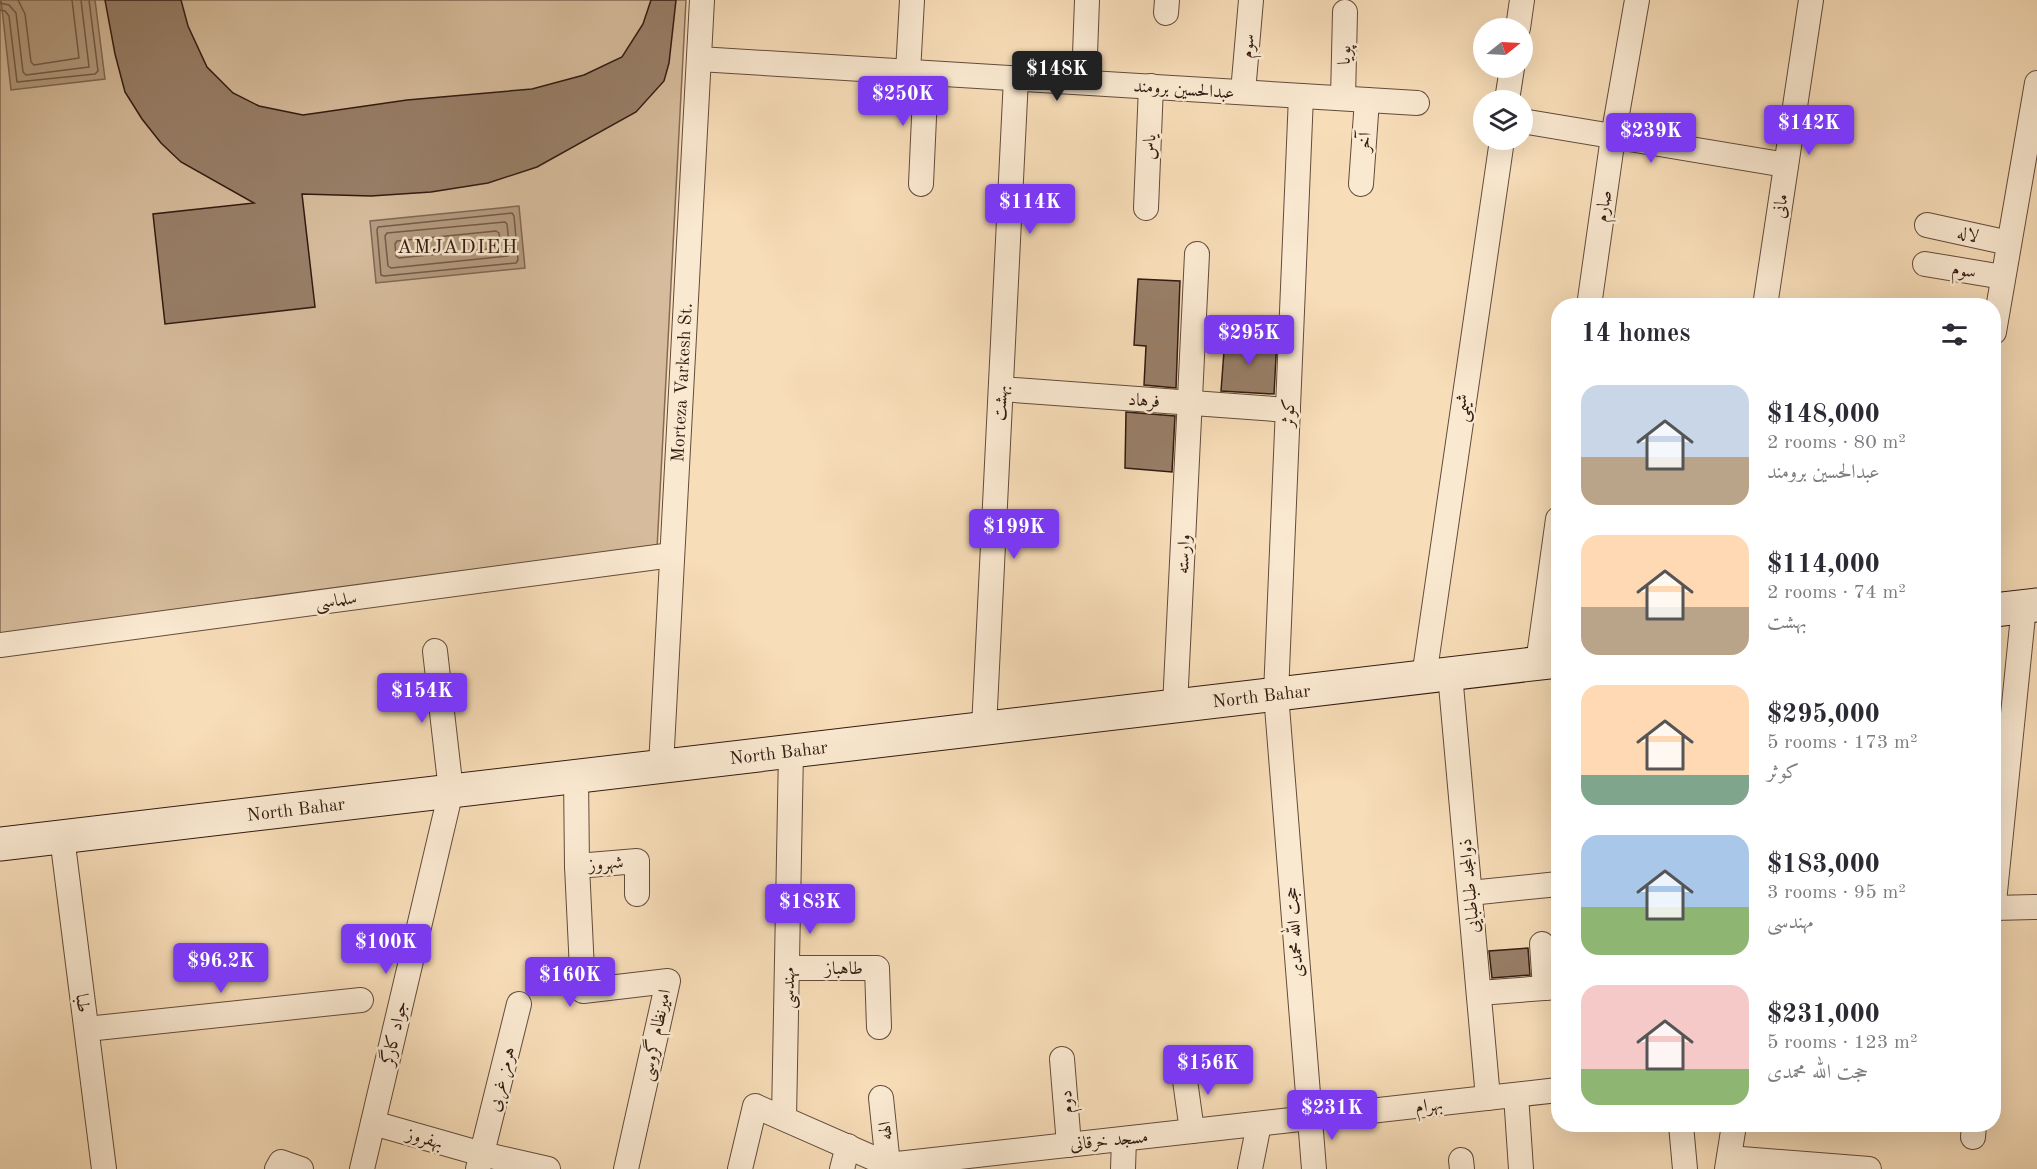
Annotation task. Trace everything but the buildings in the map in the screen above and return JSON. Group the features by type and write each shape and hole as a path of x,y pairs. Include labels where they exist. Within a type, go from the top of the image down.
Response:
{"main road":[{"name":"North Bahar","path":"0,844 1548,662"}],"street":[{"name":"Morteza Varkesh St.","path":"661,766 702,0"},
{"path":"912,0 921,184"},
{"path":"1084,82 1087,0"},
{"name":"سوم","path":"1243,92 1251,0"},
{"path":"1519,18 1522,0"},
{"name":"صارم","path":"1590,298 1613,137 1637,0"},
{"name":"مانی","path":"1766,298 1811,0"},
{"name":"پویا","path":"1343,98 1345,12"},
{"name":"عبدالحسین برومند","path":"699,59 1417,103"},
{"name":"بهشت","path":"984,728 1016,78"},
{"path":"2000,298 2037,83"},
{"name":"یاس","path":"1146,208 1151,86"},
{"name":"کوثر","path":"1276,694 1300,96"},
{"name":"آخر","path":"1361,184 1367,100"},
{"path":"1533,124 1786,165"},
{"name":"شیمی","path":"1437,675 1501,150"},
{"name":"لاله","path":"1927,225 2009,243"},
{"name":"وارسته","path":"1175,706 1197,254"},
{"name":"سوم","path":"1925,264 2003,277"},
{"name":"فرهاد","path":"1001,389 1288,410"},
{"name":"سلماسی","path":"0,645 672,555"},
{"path":"2001,816 2018,607"},
{"path":"1548,662 1551,619"},
{"name":"جواد کارگر","path":"362,1169 451,791 435,651"},
{"name":"ذوالمجد طباطبایی","path":"1437,675 1470,893 1488,1098"},
{"name":"حجت الله محمدی","path":"1276,694 1314,1169"},
{"name":"مهندسی","path":"784,1118 789,968 791,751"},
{"name":"امیرنظام گروسی","path":"576,776 582,991 668,981 626,1169"},
{"name":"طبا","path":"62,837 104,1169"},
{"name":"شهروز","path":"577,866 637,861 638,894"},
{"path":"1470,893 1551,885"},
{"path":"2001,908 2037,907"},
{"path":"1542,944 1551,983"},
{"name":"طاهباز","path":"789,968 877,968 879,1027"},
{"path":"1479,993 1551,987"},
{"path":"87,1029 361,1000"},
{"name":"هرمز غربی","path":"480,1161 519,1004"},
{"name":"دوم","path":"1062,1059 1070,1145"},
{"path":"1183,1066 1192,1131"},
{"name":"بهرام","path":"1335,1115 1551,1091"},
{"path":"1516,1095 1521,1169"},
{"name":"الهه","path":"881,1098 893,1167"},
{"path":"740,1169 755,1106 784,1118 845,1158 893,1167"},
{"name":"مسجد خرقانی","path":"893,1167 1021,1160 1070,1145 1309,1118"},
{"name":"بهفروز","path":"373,1123 480,1161 548,1169"},
{"path":"1250,1169 1259,1124"},
{"path":"1682,1132 1685,1169"},
{"path":"1733,1132 1728,1163 1869,1169"},
{"path":"1123,1169 1124,1139"},
{"path":"277,1169 281,1162 301,1169"}],"shaded area":[{"path":"0,0 686,0 657,549 0,636"}],"water":[{"path":"1,0 95,0 105,79 11,90"},
{"path":"519,206 525,268 376,283 370,221"}],"district":[{"name":"AMJADIEH","path":"458,246"}]}
